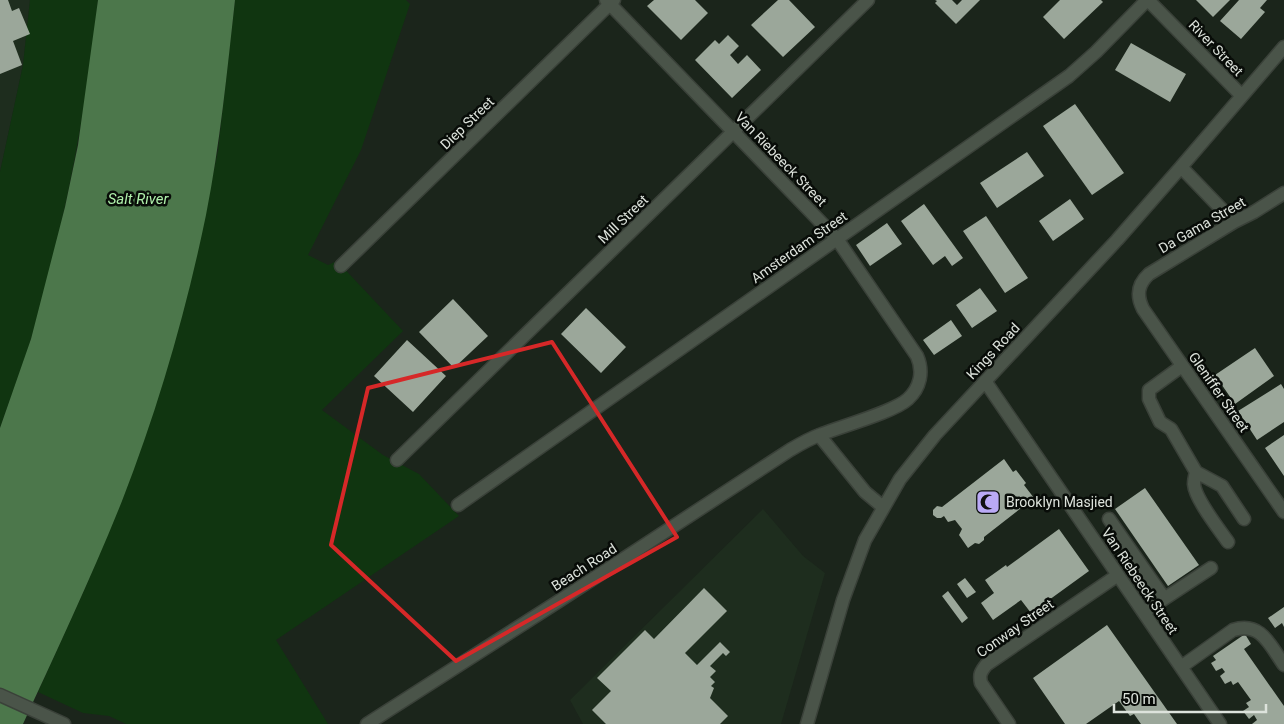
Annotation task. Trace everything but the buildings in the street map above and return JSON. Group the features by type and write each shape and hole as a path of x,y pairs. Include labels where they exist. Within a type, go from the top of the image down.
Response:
{"street":[{"name":"Mill Street","path":"397,460 868,0"},
{"name":"River Street","path":"1148,0 1242,96"},
{"name":"Amsterdam Street","path":"458,506 1069,76 1148,0"},
{"name":"Van Riebeeck Street","path":"610,1 837,239 917,356 921,370 918,384"},
{"name":"Diep Street","path":"342,266 610,1"},
{"name":"Kings Road","path":"806,724 843,600 865,540 883,507 915,458 1117,240 1284,47"},
{"path":"1181,168 1234,222"},
{"name":"Da Gama Street","path":"1140,286 1149,274 1234,222 1282,198"},
{"name":"Gleniffer Street","path":"1140,286 1138,294 1143,309 1284,512"},
{"path":"1182,366 1151,387 1148,396 1160,422 1171,429 1196,472 1222,486 1244,519"},
{"name":"Van Riebeeck Street","path":"985,381 1220,724"},
{"name":"Beach Road","path":"367,724 790,450 819,435 896,407 910,398 918,384"},
{"path":"819,435 864,492 883,507"},
{"path":"1196,472 1194,484 1198,495 1228,542"},
{"path":"1109,519 1164,598"},
{"path":"1144,612 1211,568"},
{"name":"Conway Street","path":"1009,724 981,683 980,672 986,665 1118,575"},
{"path":"1181,666 1232,630 1241,627 1256,630 1262,635 1284,665"},
{"path":"0,695 64,724"}],"highlighted area":[{"path":"552,342 677,537 456,661 331,545 368,388"}],"shaded area":[{"path":"0,0 30,0 23,65 0,172"},
{"path":"30,0 98,0 87,85 64,213 31,339 0,428 0,172 23,65"},
{"path":"235,0 406,0 410,4 361,150 308,255 328,265 337,261 403,331 322,410 383,455 419,474 459,516 276,640 328,724 126,724 109,716 83,713 38,692 122,500 143,442 177,332 193,271 218,150"},
{"path":"763,509 803,556 825,573 781,724 583,724 570,700"}],"water":[{"name":"Salt River","path":"98,0 235,0 219,135 206,215 190,288 148,431 122,501 99,557 23,724 0,724 0,428 31,339 65,207 78,145"}],"place":[{"name":"Brooklyn Masjied","path":"988,502"}]}
